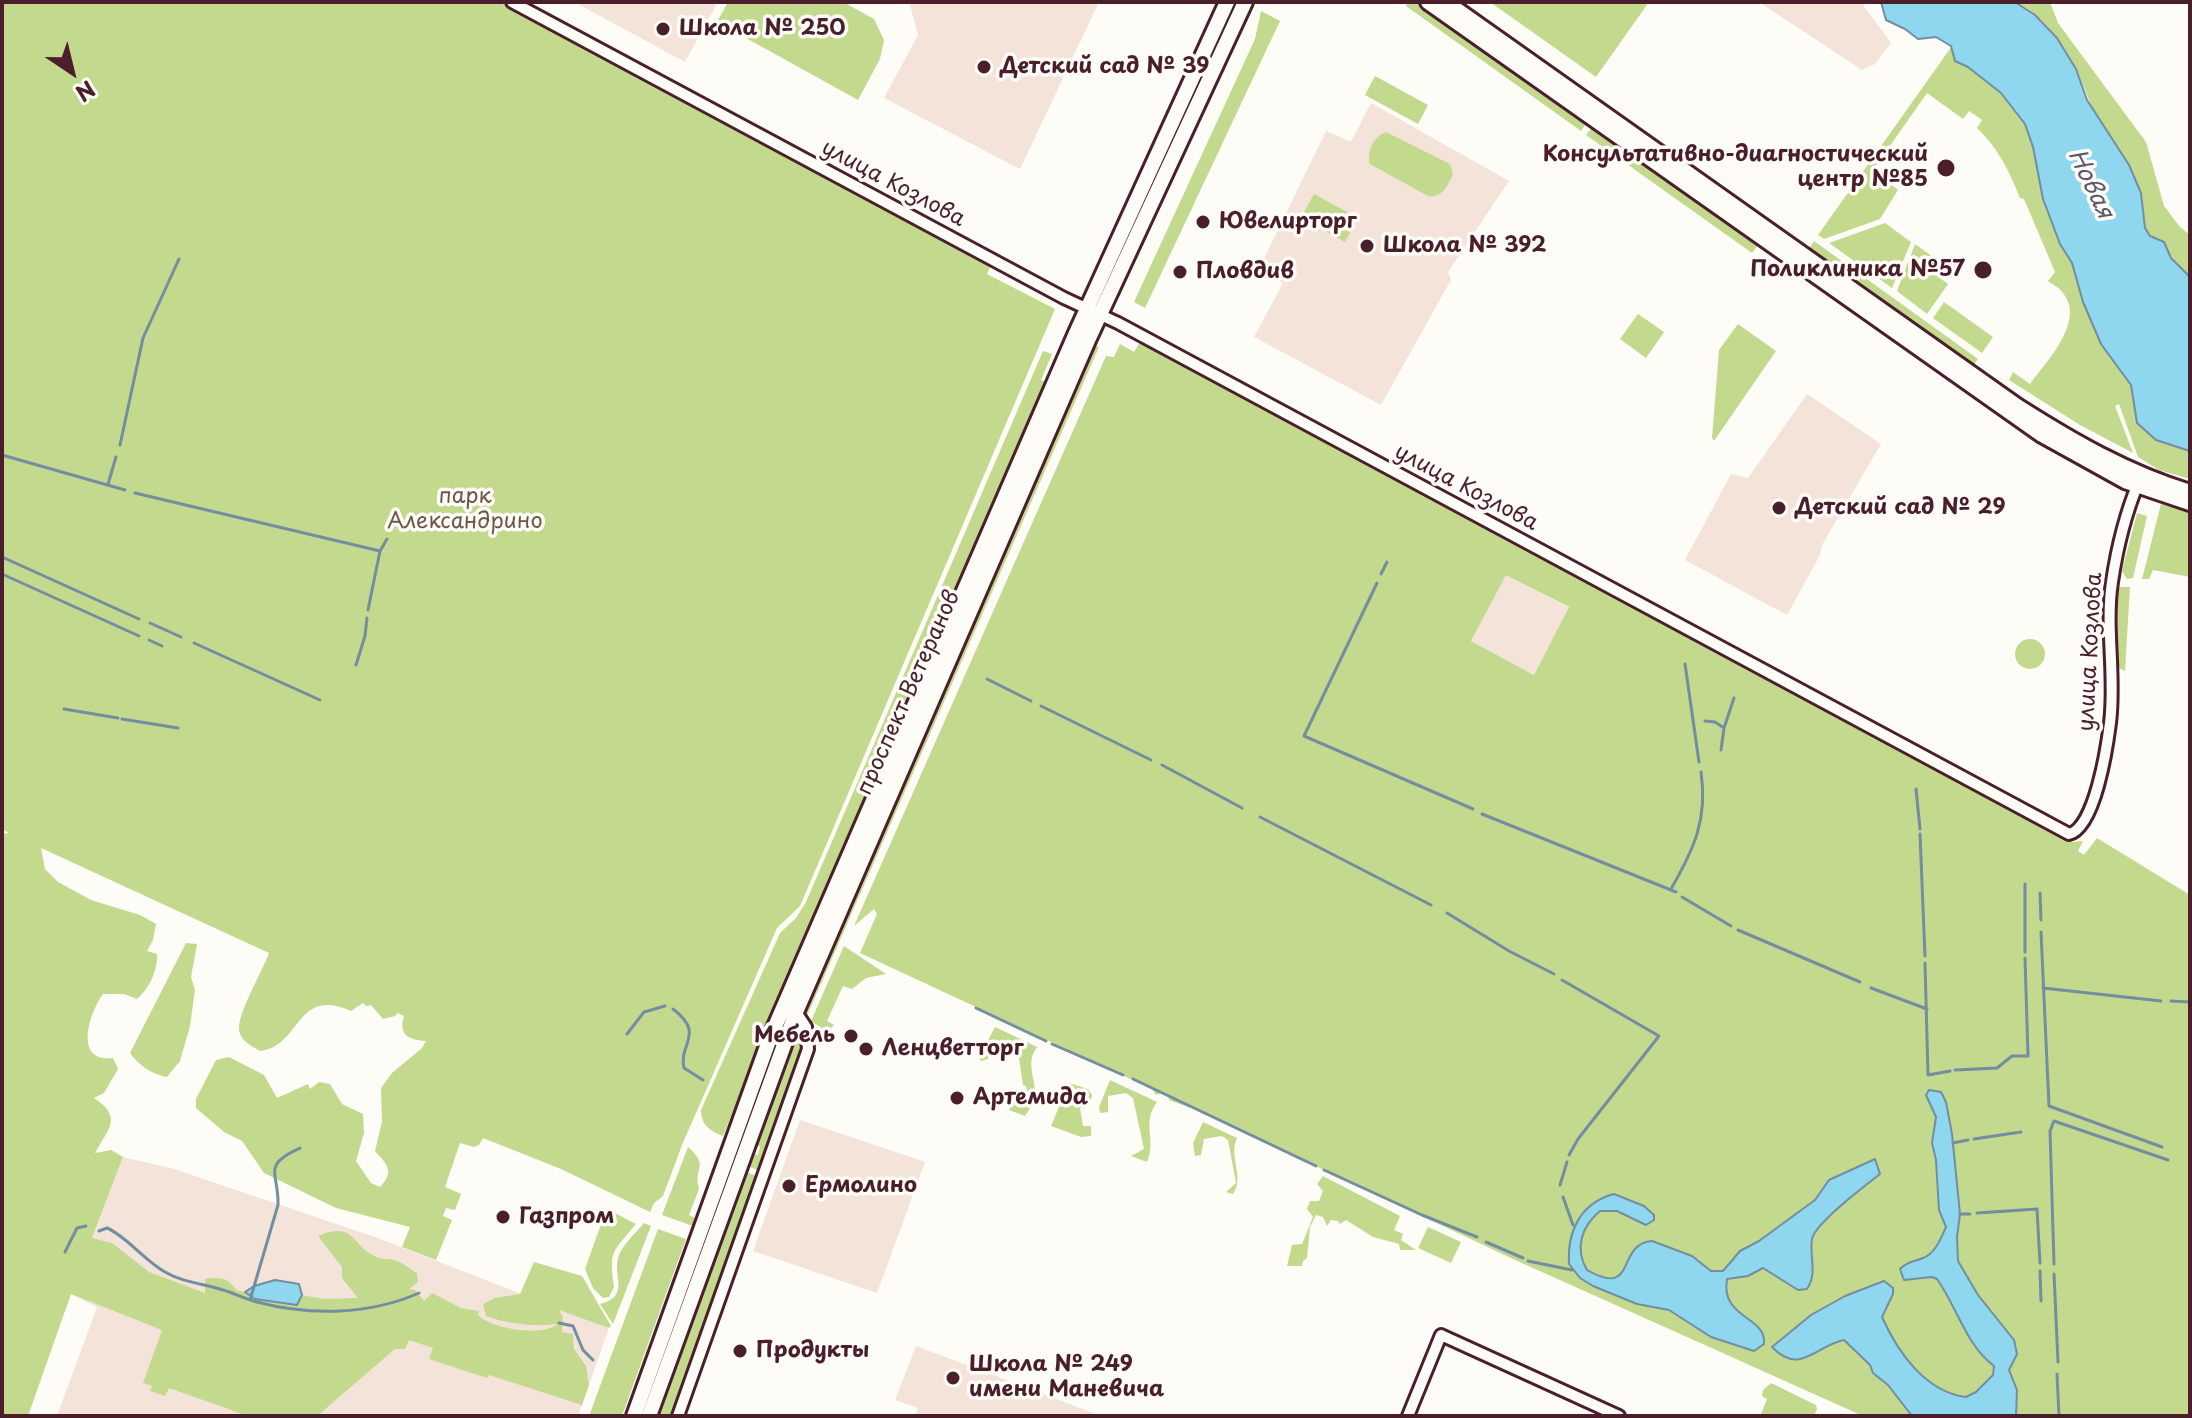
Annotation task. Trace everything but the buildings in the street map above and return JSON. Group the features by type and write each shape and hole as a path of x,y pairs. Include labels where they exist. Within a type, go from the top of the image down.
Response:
{"main road":[{"name":"проспект Ветеранов","path":"649,1416 796,1012 1227,2"},
{"name":"проспект Ветеранов","path":"634,1416 770,1038 1094,312 1245,2"},
{"path":"1428,2 2011,414 2091,463 2190,503"},
{"path":"1446,2 2017,406 2139,481 2190,492"}],"street":[{"name":"улица Козлова","path":"512,2 2069,834 2079,829 2094,800 2108,736 2112,584 2128,511 2139,481"},
{"path":"678,1416 804,1063 808,1038 806,1027 796,1012"},
{"path":"1408,1416 1441,1335 1619,1416"}],"shaded area":[{"name":"Школа № 250","path":"574,2 718,2 685,62"},
{"name":"Детский сад № 39","path":"911,2 1099,2 1020,169 884,98 918,35"},
{"path":"1759,2 1861,2 1891,43 1875,64 1862,70"},
{"name":"Школа № 392","path":"1371,103 1509,181 1448,272 1451,280 1381,405 1254,337 1283,283 1259,269 1326,131 1351,142"},
{"name":"Детский сад № 29","path":"1807,394 1881,444 1822,545 1820,555 1787,615 1685,560 1731,474 1748,478"},
{"path":"1506,574 1569,608 1534,675 1471,641"},
{"path":"800,1120 925,1162 877,1293 753,1251"},
{"path":"123,1157 174,1169 375,1237 609,1328 578,1416 57,1416 97,1307 71,1294"},
{"name":"Школа № 249 имени Маневича","path":"916,1346 1101,1416 915,1416 918,1408 895,1400"}],"green space":[{"name":"парк Александрино","path":"2,2 499,2 991,265 987,274 1055,309 800,906 777,928 682,1145 663,1196 654,1203 650,1212 561,1169 483,1138 474,1147 460,1143 445,1187 461,1194 455,1210 446,1208 443,1216 452,1220 436,1260 402,1247 410,1227 336,1208 264,1173 242,1141 224,1132 196,1108 196,1099 216,1060 229,1057 264,1075 277,1098 308,1084 310,1089 319,1082 330,1084 342,1104 363,1114 364,1133 356,1161 371,1183 380,1187 388,1172 386,1164 375,1151 382,1122 381,1088 392,1073 426,1041 406,1035 404,1016 398,1013 383,1019 371,1005 363,1003 351,1011 333,1005 319,1006 309,1011 274,1047 260,1051 243,1039 239,1027 269,953 41,848 45,869 58,882 91,900 140,915 156,924 147,951 157,954 156,966 145,990 137,999 124,994 103,994 89,1024 89,1045 93,1053 113,1058 118,1069 104,1093 94,1098 111,1117 108,1130 95,1153 111,1150 123,1157 92,1238 112,1243 149,1272 205,1293 205,1279 219,1278 255,1299 297,1305 302,1295 324,1299 358,1298 342,1278 342,1267 318,1236 339,1231 351,1236 374,1256 397,1261 417,1273 418,1282 409,1289 415,1290 424,1301 432,1293 461,1308 479,1311 478,1315 494,1324 517,1330 541,1330 558,1324 530,1325 494,1319 486,1316 483,1304 495,1298 520,1294 534,1262 582,1276 611,1326 609,1328 559,1310 563,1318 562,1332 573,1334 574,1349 586,1366 589,1385 582,1405 429,1359 433,1348 409,1340 405,1349 395,1349 317,1416 248,1416 169,1388 165,1396 150,1391 152,1386 143,1383 162,1330 71,1294 28,1416 2,1416 2,834 9,833 2,829"},
{"path":"728,2 843,2 874,19 884,40 880,59 858,100 717,22"},
{"path":"1408,2 1416,2 1587,122 1581,131 1406,6"},
{"path":"1490,2 1649,2 1596,77"},
{"path":"2015,2 2050,2 2058,23 2146,142 2164,206 2190,235 2190,277 2171,258 2164,242 2146,230 2137,182 2095,114 2063,46 2046,24"},
{"path":"1261,11 1280,21 1145,308 1134,302 1255,39"},
{"path":"1952,46 1955,61 1968,67 2001,93 2025,124 2033,147 2043,199 2060,244 2072,263 2083,302 2101,343 2131,385 2137,423 2156,440 2190,451 2190,479 2159,470 2138,457 2119,404 2115,406 2133,453 2080,425 2009,380 2013,372 2030,384 2061,341 2070,316 2069,304 2062,291 2048,281 2055,272 2024,199 2020,198 1997,152 1977,128 1982,120 1969,111 1963,119 1927,93 1873,170 1898,190 1880,219 1824,239 1818,235"},
{"path":"1375,76 1428,105 1418,124 1365,95"},
{"path":"1593,126 1759,244 1752,253 1586,135"},
{"path":"1386,132 1450,164 1453,174 1441,193 1428,196 1370,164 1372,145"},
{"path":"1314,194 1358,218 1345,242 1301,218"},
{"path":"1885,223 1911,242 1892,288 1829,243"},
{"path":"1814,241 1978,359 1972,367 1808,250"},
{"path":"1915,244 1940,262 1933,273 1948,284 1927,314 1897,291"},
{"path":"1944,302 1993,337 1982,353 1933,318"},
{"path":"1638,314 1664,332 1646,358 1620,339"},
{"path":"1738,324 1776,351 1714,441 1719,350"},
{"path":"1140,342 2061,837 2073,842 2083,841 2078,851 2084,855 2097,838 2190,895 2190,1416 1863,1416 1513,1259 1199,1111 1169,1100 1161,1093 1156,1095 1152,1089 860,953 877,914 874,909 854,926 1106,356 1114,357 1120,344 1134,352","holes":["1506,575 1569,607 1534,675 1471,641"]},
{"path":"1092,344 1099,347 806,1018 803,1012"},
{"path":"1043,351 1052,354 1041,380 1045,382 814,914 723,1136 707,1127 701,1110 780,933 796,918 806,902"},
{"path":"2161,504 2190,512 2190,577 2153,570 2149,579 2142,579"},
{"path":"2137,513 2147,516 2133,578 2127,579 2122,571"},
{"path":"2130,587 2125,671 2117,664 2116,588"},
{"path":"2030,639 2041,643 2045,654 2041,665 2030,669 2019,665 2015,654 2019,643"},
{"path":"186,943 197,944 191,977 195,990 190,1026 180,1061 167,1077 146,1069 130,1053"},
{"path":"844,946 886,974 866,978 852,989 843,986 827,1021 834,1025 822,1028 811,1021"},
{"path":"995,1027 1037,1047 1031,1066 1034,1098 1025,1116 1009,1110 1014,1102 1028,1096 1023,1085 1017,1045 1008,1040 991,1043 988,1059 981,1061 979,1058"},
{"path":"796,1029 802,1051 760,1171 750,1167 754,1154 758,1155 760,1147 757,1145 774,1100 769,1097"},
{"path":"1110,1080 1157,1102 1150,1117 1151,1146 1147,1162 1131,1156 1144,1149 1133,1098 1126,1093 1108,1096 1108,1112 1100,1113 1099,1107"},
{"path":"1069,1083 1088,1089 1092,1095 1091,1101 1080,1108 1083,1126 1091,1126 1091,1136 1081,1137 1051,1126"},
{"path":"1203,1122 1237,1138 1234,1152 1237,1181 1233,1194 1226,1192 1236,1183 1228,1140 1222,1136 1204,1139 1201,1155 1195,1156 1193,1143"},
{"path":"688,1147 700,1163 699,1189 689,1215 695,1218 693,1226 662,1215"},
{"path":"742,1171 758,1176 672,1416 655,1416"},
{"path":"1323,1176 1400,1216 1394,1230 1403,1234 1401,1240 1416,1250 1400,1250 1399,1244 1373,1237 1346,1220 1340,1224 1331,1220 1327,1226 1323,1217 1316,1215 1310,1227 1307,1258 1302,1266 1287,1266 1292,1245 1302,1244 1313,1217 1307,1209 1310,1201 1319,1201 1323,1191 1317,1184"},
{"path":"609,1210 636,1224 614,1252 614,1287 609,1297 603,1298 593,1288 585,1269 605,1213"},
{"path":"644,1223 651,1226 613,1324 600,1304 615,1296 618,1290 619,1255"},
{"path":"1428,1227 1461,1242 1451,1263 1418,1248"},
{"path":"658,1229 686,1239 622,1416 589,1416"},
{"path":"1771,1383 1816,1405 1814,1416 1761,1414 1767,1399 1762,1396 1763,1390"}],"water":[{"name":"Новая","path":"1881,2 2015,2 2035,15 2057,38 2076,69 2087,100 2129,165 2141,193 2145,228 2150,236 2164,242 2171,258 2190,277 2190,451 2156,440 2137,423 2131,385 2101,344 2083,302 2072,263 2060,244 2043,199 2033,147 2025,124 2001,93 1968,67 1955,61 1951,46 1936,37 1918,39 1886,20"},
{"path":"1929,1090 1941,1092 1952,1134 1960,1214 1958,1261 1978,1295 2014,1340 2017,1354 2009,1370 2017,1390 2016,1416 1912,1416 1888,1385 1844,1340 1799,1359 1782,1355 1772,1347 1811,1315 1845,1296 1884,1281 1893,1288 1893,1294 1882,1317 1905,1357 1926,1379 1952,1394 1966,1397 1976,1392 1993,1375 1994,1366 1976,1348 1937,1279 1904,1280 1900,1269 1931,1253 1946,1227 1939,1210 1932,1143 1936,1117 1926,1095"},
{"path":"1875,1159 1880,1174 1815,1232 1811,1245 1813,1271 1807,1289 1798,1290 1763,1268 1748,1276 1727,1279 1730,1302 1763,1335 1764,1344 1754,1351 1711,1337 1669,1310 1637,1304 1593,1286 1580,1278 1569,1264 1570,1241 1578,1220 1592,1204 1614,1194 1644,1206 1654,1215 1654,1220 1646,1225 1617,1211 1600,1211 1589,1223 1582,1238 1581,1254 1587,1270 1613,1278 1620,1274 1633,1251 1641,1244 1652,1241 1692,1256 1711,1271 1723,1271 1740,1251 1759,1241 1815,1200 1829,1180"},
{"path":"275,1280 299,1284 302,1295 297,1305 255,1299 245,1292"}],"waterway":[{"path":"120,445 143,338 179,259"},
{"path":"2,455 125,490"},
{"path":"108,484 116,457"},
{"path":"135,493 380,551"},
{"path":"368,610 380,551 387,539"},
{"path":"2,557 139,619"},
{"path":"1381,574 1387,562"},
{"path":"2,574 139,636"},
{"path":"1377,583 1304,736 1473,809"},
{"path":"356,665 367,618"},
{"path":"150,623 181,637"},
{"path":"149,640 162,646"},
{"path":"194,643 320,700"},
{"path":"1685,664 1699,762"},
{"path":"987,679 1031,701"},
{"path":"1705,721 1715,722 1724,728 1734,698"},
{"path":"1041,706 1151,760"},
{"path":"64,709 118,718"},
{"path":"122,719 178,728"},
{"path":"1721,750 1724,728"},
{"path":"1162,765 1242,808"},
{"path":"1671,889 1701,819 1701,772"},
{"path":"1916,789 1920,829"},
{"path":"1482,814 1676,892"},
{"path":"1260,817 1431,905"},
{"path":"1920,834 1925,956"},
{"path":"2025,884 2025,952"},
{"path":"2040,893 2041,920"},
{"path":"1682,897 1731,926"},
{"path":"1447,913 1554,974"},
{"path":"1738,930 1860,982"},
{"path":"2041,932 2049,1106 2162,1147"},
{"path":"1955,1070 1997,1068 2012,1056 2028,1056 2025,958"},
{"path":"1925,963 1928,1075 1950,1071"},
{"path":"1562,980 1659,1036 1578,1139 1569,1155"},
{"path":"1871,988 1927,1009"},
{"path":"2043,988 2161,1001"},
{"path":"2171,1001 2190,1002"},
{"path":"627,1034 644,1012 665,1006"},
{"path":"976,1008 1046,1041"},
{"path":"673,1009 688,1025 684,1068 703,1080"},
{"path":"1052,1044 1123,1075"},
{"path":"1133,1079 1316,1166"},
{"path":"2054,1264 2050,1131 2054,1121 2168,1160"},
{"path":"1974,1139 2021,1132"},
{"path":"1953,1143 1968,1140"},
{"path":"250,1300 278,1205 276,1165 300,1148"},
{"path":"1560,1185 1567,1162"},
{"path":"1324,1170 1477,1237"},
{"path":"1563,1197 1573,1225"},
{"path":"1977,1213 2037,1209 2040,1263"},
{"path":"1960,1214 1970,1214"},
{"path":"65,1252 77,1228 86,1226"},
{"path":"99,1231 107,1228 114,1232 172,1276 277,1307 318,1311 360,1309 419,1293"},
{"path":"1486,1242 1523,1258"},
{"path":"1528,1261 1572,1270"},
{"path":"2040,1271 2041,1301"},
{"path":"2054,1274 2058,1362"},
{"path":"559,1323 573,1326 583,1350 593,1360"},
{"path":"2057,1374 2059,1416"}],"place":[{"name":"Школа № 250","path":"663,29"},
{"name":"Детский сад № 39","path":"984,67"},
{"name":"Консультативно-диагностический центр №85","path":"1946,168"},
{"name":"Ювелирторг","path":"1203,222"},
{"name":"Школа № 392","path":"1367,246"},
{"name":"Поликлиника №57","path":"1983,270"},
{"name":"Пловдив","path":"1180,272"},
{"name":"Детский сад № 29","path":"1779,508"},
{"name":"Мебель","path":"851,1036"},
{"name":"Ленцветторг","path":"866,1049"},
{"name":"Артемида","path":"957,1098"},
{"name":"Ермолино","path":"789,1186"},
{"name":"Газпром","path":"503,1217"},
{"name":"Продукты","path":"740,1351"},
{"name":"Школа № 249 имени Маневича","path":"953,1378"}]}
